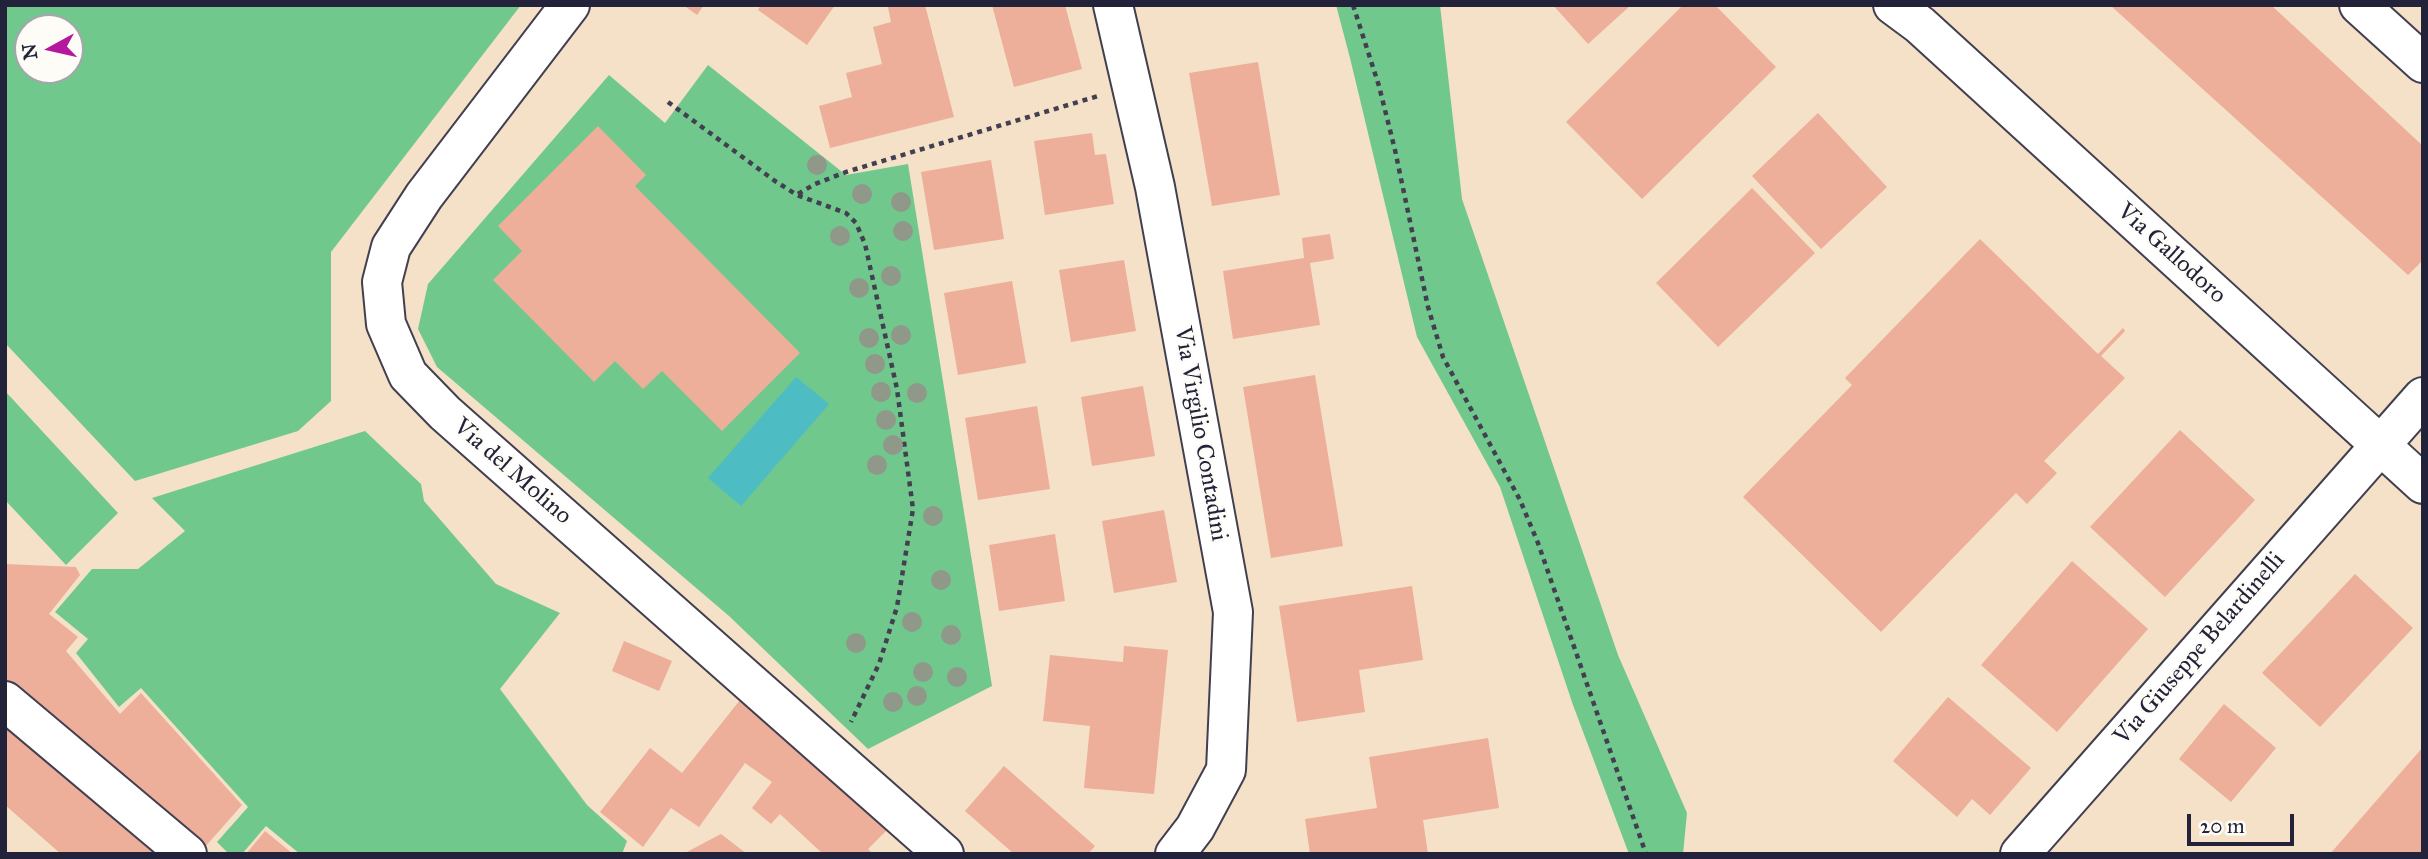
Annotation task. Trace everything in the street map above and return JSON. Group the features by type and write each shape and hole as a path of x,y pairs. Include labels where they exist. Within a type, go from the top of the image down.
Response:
{"street":[{"name":"Via del Molino","path":"570,5 424,196 391,247 382,282 386,324 408,374 445,413 944,854"},
{"name":"Via Virgilio Contadini","path":"1113,5 1157,201 1233,612 1226,770 1195,828 1175,854"},
{"path":"2359,5 2423,63"},
{"name":"Via Gallodoro","path":"1907,12 2423,484"},
{"name":"Via Giuseppe Belardinelli","path":"2020,854 2423,397"},
{"path":"5,701 187,854"}],"path":[{"path":"1353,5 1379,86 1428,307 1443,357 1520,500 1538,543 1646,854"},
{"path":"797,195 815,184 846,172 1132,85"},
{"path":"668,102 797,195 846,214 856,223 865,244 897,389 913,509 897,607 879,664 857,713 831,754"}],"green space":[{"path":"5,5 521,5 331,252 331,401 298,431 135,481 5,343"},
{"path":"1336,5 1440,5 1462,199 1618,655 1687,813 1683,854 1629,854 1573,705 1500,487 1417,337"},
{"path":"708,65 846,175 908,164 992,686 868,749 729,616 437,367 418,329 428,284 609,75 665,123"},
{"path":"5,391 118,513 66,565 5,500"},
{"path":"365,431 421,484 424,501 496,584 560,613 500,689 587,805 627,841 622,854 300,854 266,826 242,854 229,854 217,842 248,807 141,688 119,707 76,653 88,639 55,612 92,569 138,569 185,531 152,498"}],"water":[{"path":"796,377 829,404 741,506 708,478"}],"building":[{"path":"683,5 704,5 697,15"},
{"path":"761,5 835,5 807,45 758,10"},
{"path":"925,5 954,117 830,148 819,106 852,97 846,73 882,64 873,27 891,22 888,7"},
{"path":"992,5 1065,5 1082,69 1014,87"},
{"path":"1553,5 1631,5 1588,44"},
{"path":"1683,5 1715,5 1776,67 1642,199 1566,122"},
{"path":"2110,5 2271,5 2423,146 2423,260 2408,275"},
{"path":"1258,62 1280,195 1212,206 1189,73"},
{"path":"1818,113 1887,187 1821,249 1752,176"},
{"path":"598,126 646,175 635,186 800,353 722,431 662,371 643,389 615,361 594,382 493,280 522,251 498,226"},
{"path":"1092,133 1095,155 1106,154 1114,204 1045,215 1034,141"},
{"path":"991,160 1004,239 934,250 921,172"},
{"path":"1752,188 1815,253 1718,347 1656,283"},
{"path":"1330,234 1334,259 1310,263 1320,325 1233,339 1223,271 1304,258 1302,238"},
{"path":"1980,239 2098,354 2123,328 2125,331 2101,356 2125,378 2044,461 2057,473 2027,504 2016,493 1881,632 1743,497 1852,385 1845,378"},
{"path":"1124,260 1136,331 1071,342 1059,270"},
{"path":"1012,281 1026,363 958,375 944,293"},
{"path":"1315,375 1343,546 1271,558 1243,387"},
{"path":"1143,386 1155,456 1092,466 1081,397"},
{"path":"1037,406 1050,489 978,500 965,418"},
{"path":"2180,430 2255,500 2165,597 2090,527"},
{"path":"1164,510 1177,582 1114,593 1102,521"},
{"path":"1055,534 1065,601 999,611 989,545"},
{"path":"2072,561 2148,629 2057,732 1981,665"},
{"path":"5,564 76,567 80,575 49,614 78,637 66,651 120,714 141,693 242,805 205,847 5,682"},
{"path":"2355,574 2413,628 2320,727 2262,673"},
{"path":"1412,586 1423,660 1359,670 1365,712 1297,722 1279,606"},
{"path":"624,641 672,661 659,691 612,671"},
{"path":"1124,646 1168,650 1154,794 1084,788 1090,726 1043,721 1050,655 1123,662"},
{"path":"1948,697 2031,768 1990,815 1972,799 1957,817 1893,761"},
{"path":"740,700 799,747 887,830 868,849 873,854 823,854 780,814 771,824 752,808 772,782 745,763 699,827 671,808 643,847 600,812 650,748 682,773"},
{"path":"2224,704 2276,748 2231,802 2179,759"},
{"path":"5,719 171,854 61,854 5,805"},
{"path":"1488,738 1499,808 1423,820 1428,854 1310,854 1305,819 1377,808 1369,757"},
{"path":"2423,747 2423,854 2330,854"},
{"path":"1004,766 1095,846 1088,854 1014,854 965,811"},
{"path":"265,831 293,854 246,854"},
{"path":"721,834 747,854 683,854"}]}
